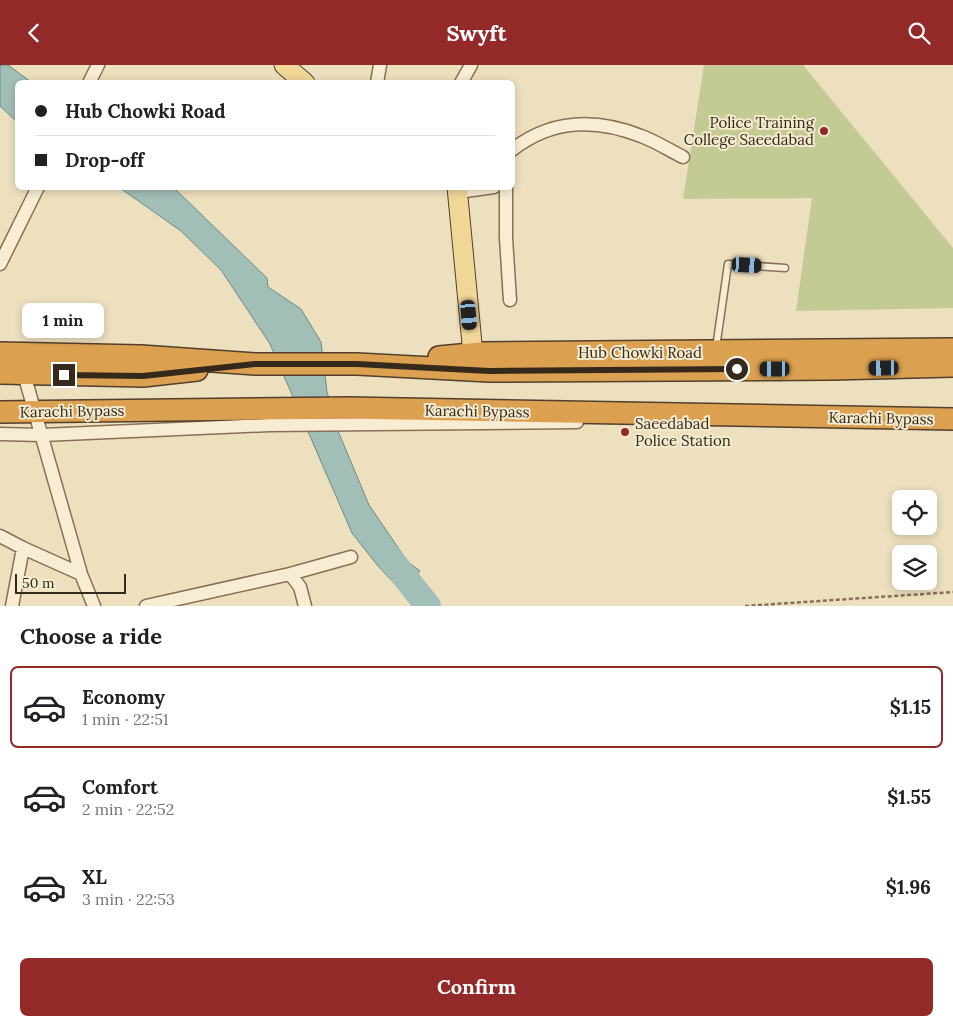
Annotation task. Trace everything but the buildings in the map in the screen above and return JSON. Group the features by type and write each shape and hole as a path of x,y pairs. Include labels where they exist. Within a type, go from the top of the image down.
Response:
{"highway":[{"name":"Hub Chowki Road","path":"350,364 473,354 953,349"},
{"name":"Hub Chowki Road","path":"0,353 141,357 261,364 350,364 489,371 832,369 953,366"},
{"path":"0,373 143,376 261,364"},
{"name":"Karachi Bypass","path":"0,413 35,412 267,417 719,415 953,419"}],"main road":[{"path":"284,65 302,80"},
{"path":"458,190 473,354"}],"street":[{"path":"90,80 98,65"},
{"path":"378,80 380,65"},
{"path":"463,80 471,65"},
{"path":"515,148 538,133 561,125 575,123 602,125 641,136 683,157"},
{"path":"0,265 37,190"},
{"path":"506,190 506,238 510,300"},
{"path":"24,374 81,574 94,606"},
{"path":"0,434 42,435 267,417"},
{"path":"0,536 22,548 81,574"},
{"path":"12,606 22,548"},
{"path":"146,606 290,574 351,557"},
{"path":"290,574 300,587 305,606"}],"lane":[{"path":"715,352 728,264 785,268"}],"path":[{"path":"745,606 953,591"}],"green space":[{"name":"Police Training College Saeedabad","path":"704,65 803,65 953,248 953,308 796,311 812,198 683,199"}],"water":[{"path":"0,65 8,65 28,80 15,80 15,120 0,106"},
{"path":"123,190 176,190 267,278 268,287 301,309 321,342 327,392 338,431 369,505 408,562 420,571 404,594 378,566 352,533 270,344 221,270 181,231"}],"waterway":[{"path":"389,557 428,606"}],"place":[{"name":"Police Training College Saeedabad","path":"824,131"},
{"name":"Saeedabad Police Station","path":"625,432"}],"route":[{"path":"64,375 143,376 255,364 357,364 489,371 737,369"}]}
